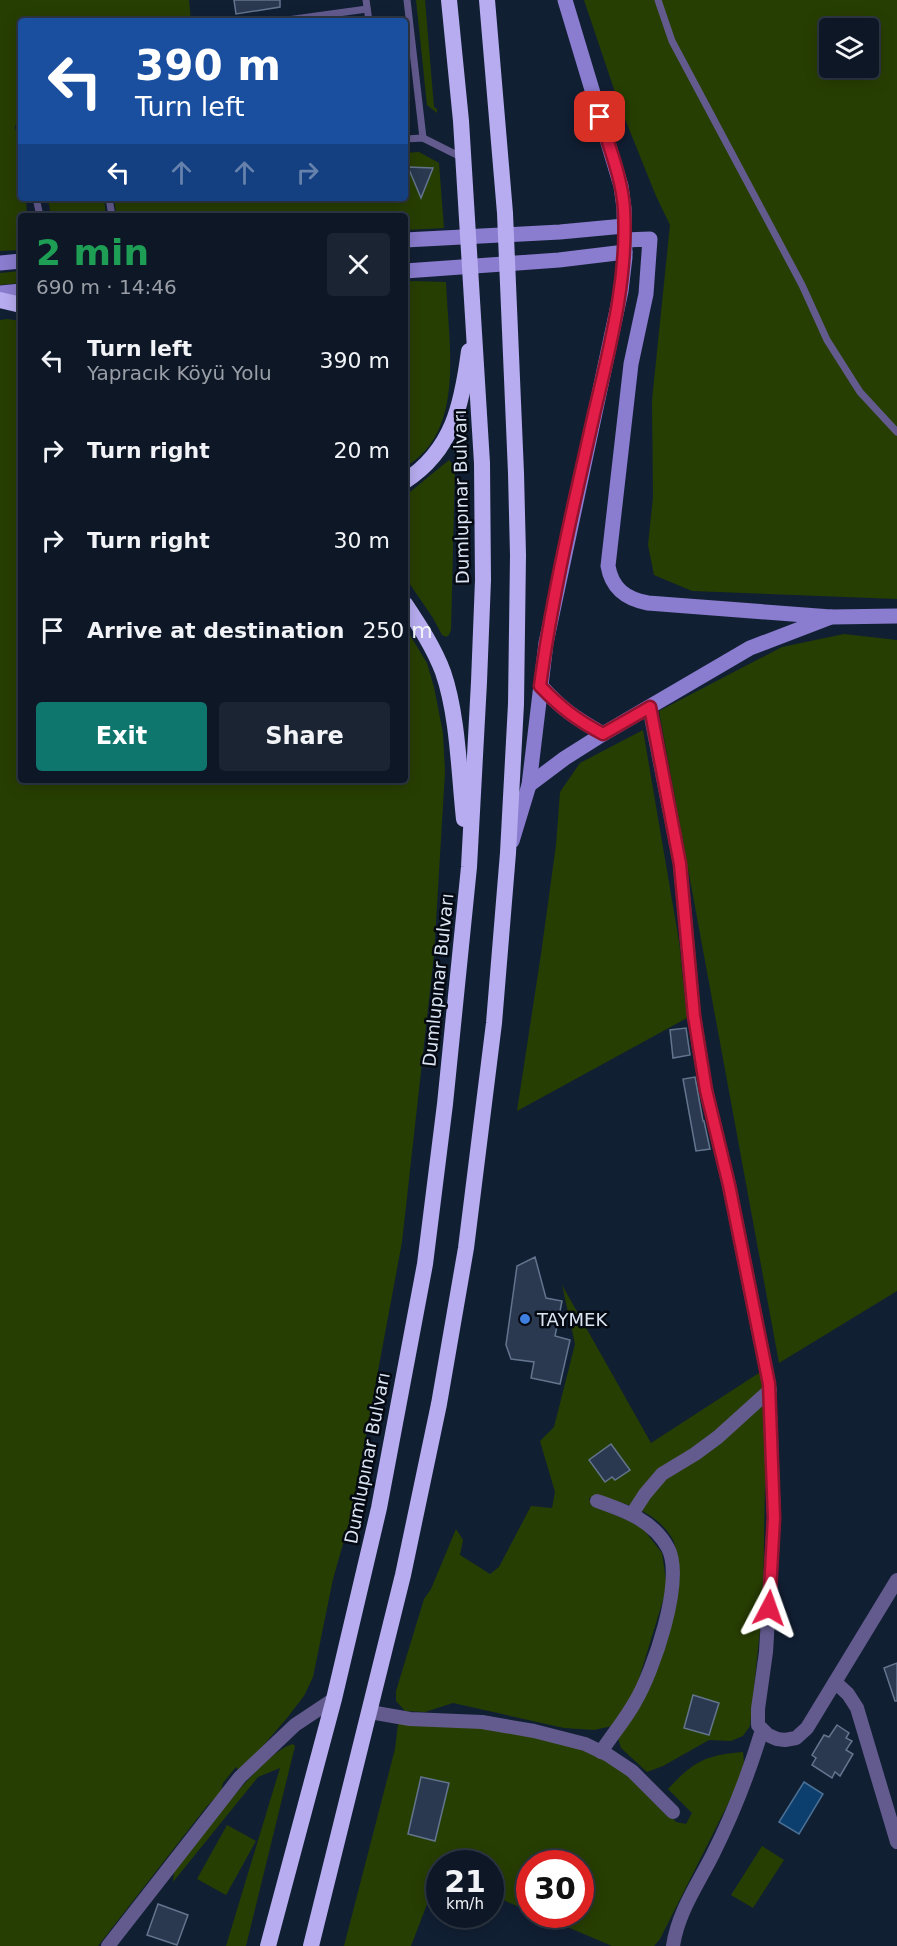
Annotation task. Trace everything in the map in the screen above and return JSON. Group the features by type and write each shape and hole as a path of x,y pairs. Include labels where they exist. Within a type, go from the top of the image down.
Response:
{"highway":[{"name":"Dumlupınar Bulvarı","path":"268,1946 334,1699 379,1508 425,1264 445,1104 469,867 480,682 483,580 482,463 464,158 449,0"},
{"path":"311,1946 403,1575 442,1382 466,1248 494,1023 508,853 516,704 517,485 505,213 487,0"},
{"path":"0,300 18,304"},
{"path":"408,479 431,460 444,444 452,427 464,389 474,312"},
{"path":"408,608 420,626 443,672 453,720 469,867"}],"main road":[{"path":"508,853 529,785 546,643 621,291 625,239 621,186 565,0"},
{"path":"408,240 560,232 625,239 650,239 646,294 631,364 608,566 614,585 634,600 648,603 831,617 897,616"},
{"path":"408,271 559,260 625,239"},
{"path":"0,263 18,261"},
{"path":"0,292 18,291"},
{"path":"529,785 565,758 603,734 750,648 831,617"},
{"path":"540,686 557,705 579,721 603,734"}],"street":[{"path":"650,707 680,864 694,1016 706,1090 729,1185 770,1390 774,1518 766,1652 758,1709 758,1725 762,1730 777,1739 796,1738 807,1728 897,1580"},
{"path":"632,1514 662,1474 718,1437 770,1390"},
{"path":"597,1501 632,1514 646,1522 668,1549 673,1563 669,1610 645,1681 635,1702 601,1752"},
{"path":"836,1682 857,1708 897,1842"},
{"path":"108,1946 240,1777 295,1725 334,1699"},
{"path":"370,1712 410,1719 482,1722 534,1731 585,1744 632,1771 673,1812"},
{"path":"673,1946 675,1931 685,1908 734,1809 762,1730"}],"lane":[{"path":"366,0 368,18"},
{"path":"407,0 423,138"},
{"path":"658,0 672,41 802,285 827,340 860,392 897,432"},
{"path":"302,18 367,9"},
{"path":"408,139 423,138 464,158"}],"green space":[{"path":"0,0 189,0 191,18 18,18 18,116 15,127 18,141 18,201 26,201 27,213 18,213 18,250 0,251"},
{"path":"416,0 425,0 434,107 437,113 427,105"},
{"path":"584,0 897,0 897,599 692,591 654,575 648,545 653,497 652,400 670,225 619,104"},
{"path":"419,152 439,163 444,228 408,230 408,213 116,213 114,201 233,203 233,201 286,201 290,203 408,201 408,153"},
{"path":"48,201 104,201 106,213 50,213"},
{"path":"18,271 18,283 0,285 0,273"},
{"path":"408,282 446,282 450,358 446,409 438,432 425,451 408,465"},
{"path":"0,320 18,321 18,783 408,783 408,632 427,663 443,733 445,772 434,955 402,1242 351,1516 333,1579 313,1677 304,1696 287,1718 243,1769 236,1767 223,1783 221,1792 207,1806 98,1946 0,1946"},
{"path":"449,460 455,467 451,630 446,637 442,635 408,581 408,494"},
{"path":"844,634 897,640 897,1291 779,1363 659,711 782,647"},
{"path":"643,730 679,941 687,1018 517,1111 556,845 560,792 580,763"},
{"path":"562,1285 651,1443 762,1371 766,1419 763,1601 750,1726 743,1736 731,1741 709,1740 663,1766 647,1772 621,1748 618,1738 641,1703 677,1562 673,1540 665,1528 646,1513 624,1504 589,1498 591,1505 641,1526 662,1553 667,1587 634,1695 612,1726 594,1730 564,1728 453,1703 425,1712 405,1711 396,1701 396,1691 424,1599 431,1589 456,1529 463,1540 460,1555 490,1574 499,1567 531,1506 552,1508 555,1492 540,1441 554,1427 575,1344"},
{"path":"398,1724 459,1724 493,1727 585,1749 614,1761 657,1799 676,1822 686,1824 692,1813 668,1789 685,1772 701,1761 719,1755 743,1752 744,1762 736,1788 660,1939 654,1946 612,1946 570,1928 594,1928 594,1850 516,1850 516,1906 504,1900 504,1850 426,1850 426,1907 411,1946 344,1946 395,1749"},
{"path":"293,1744 295,1746 246,1946 226,1946 280,1768 258,1777 173,1882 174,1871 248,1780 280,1750"},
{"path":"227,1825 256,1841 226,1895 197,1879"},
{"path":"762,1846 784,1860 753,1908 731,1895"}],"water":[{"path":"804,1782 823,1794 799,1834 779,1822"}],"building":[{"path":"234,0 280,0 280,7 236,14"},
{"path":"408,167 433,168 421,198"},
{"path":"686,1028 690,1055 673,1058 670,1030"},
{"path":"695,1077 710,1149 696,1151 683,1079"},
{"path":"535,1257 546,1298 562,1301 555,1336 570,1340 560,1384 531,1378 534,1362 511,1359 506,1345 517,1266"},
{"path":"611,1444 630,1470 615,1480 612,1477 605,1482 589,1460"},
{"path":"897,1663 897,1701 895,1701 884,1668"},
{"path":"693,1695 719,1703 709,1735 684,1728"},
{"path":"837,1725 849,1733 846,1738 852,1741 846,1750 853,1754 840,1776 835,1772 832,1778 812,1765 816,1758 812,1755 824,1735 829,1737"},
{"path":"421,1777 449,1783 435,1841 408,1834"},
{"path":"158,1904 188,1915 177,1945 147,1935"}],"place":[{"name":"TAYMEK","path":"525,1319"}],"route":[{"path":"600,117 621,186 625,257 621,291 572,516 546,643 540,686 557,705 579,721 603,734 650,707 680,864 694,1016 706,1090 729,1185 769,1384 774,1518 769,1608"}]}
